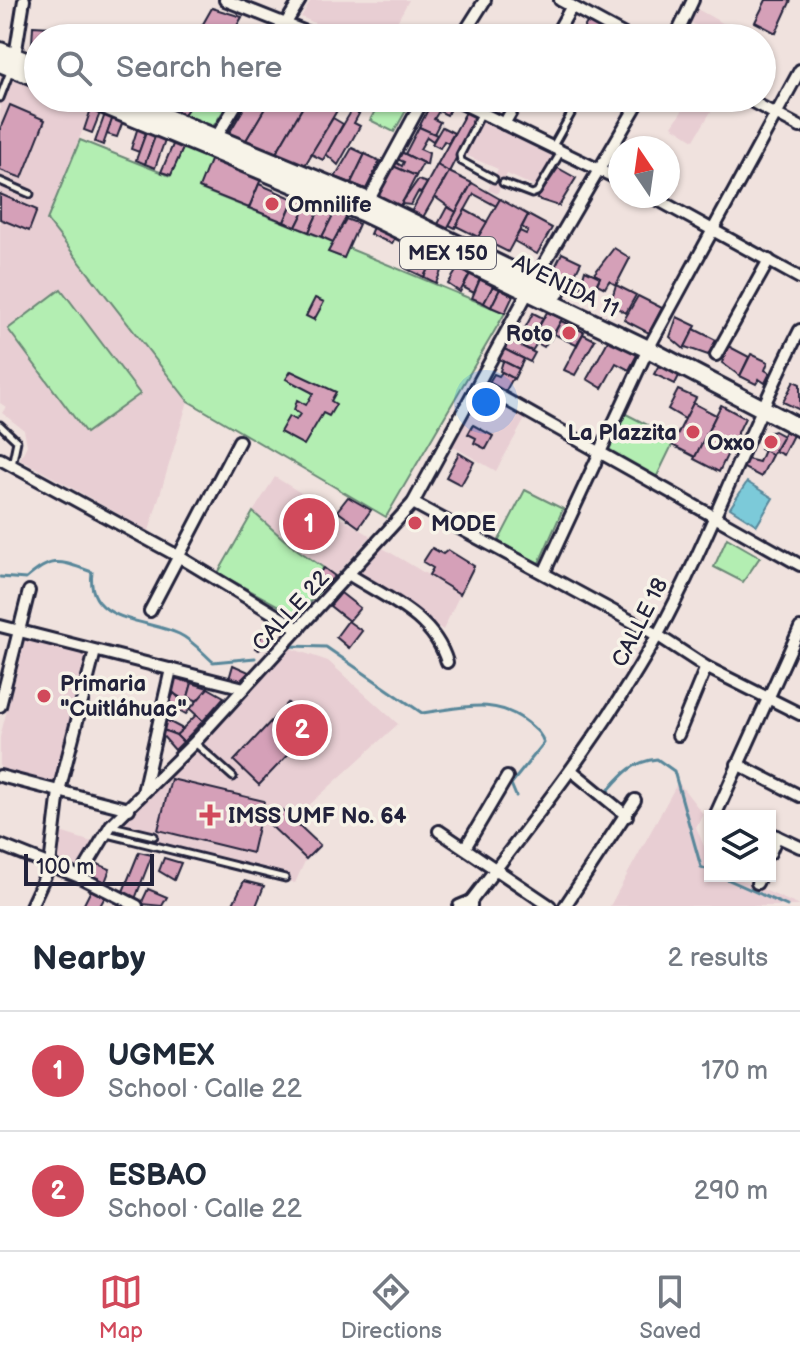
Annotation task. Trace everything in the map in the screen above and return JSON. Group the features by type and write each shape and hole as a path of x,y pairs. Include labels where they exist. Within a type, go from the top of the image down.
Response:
{"main road":[{"name":"AVENIDA 11","path":"138,112 365,207 531,286 763,403 800,428"},
{"name":"AVENIDA 11","path":"763,403 800,416"}],"street":[{"path":"225,0 291,24"},
{"path":"287,22 300,0"},
{"path":"470,24 485,0"},
{"path":"560,0 605,24"},
{"path":"682,24 693,0"},
{"path":"7,60 23,1"},
{"path":"562,24 572,6"},
{"path":"544,573 651,345 800,70"},
{"path":"212,143 231,112"},
{"path":"365,207 416,112"},
{"path":"504,124 511,112"},
{"name":"CALLE 22","path":"80,877 108,829 194,743 413,503 480,385 531,286 633,112"},
{"path":"773,112 800,127"},
{"path":"482,113 608,174"},
{"path":"674,208 800,278"},
{"path":"716,355 769,260"},
{"name":"CALLE 18","path":"471,904 608,720 657,635 763,403 800,330"},
{"path":"480,385 800,565"},
{"path":"150,611 239,441"},
{"path":"0,459 178,556 299,629"},
{"path":"413,503 657,635 706,667 800,714"},
{"path":"350,575 426,622 442,643 447,662"},
{"path":"0,706 29,591"},
{"path":"0,626 244,688"},
{"path":"718,810 766,697 800,628"},
{"path":"31,906 50,865 59,791 95,651"},
{"path":"678,735 706,667"},
{"path":"143,793 171,669"},
{"path":"737,764 800,796"},
{"path":"571,770 627,816"},
{"path":"0,776 129,809"},
{"path":"465,848 507,777"},
{"path":"565,906 635,800"},
{"path":"439,831 550,906"},
{"path":"776,836 800,847"},
{"path":"0,845 80,877 137,906"},
{"path":"459,906 471,904"}],"lane":[{"path":"0,98 7,60"},
{"path":"503,183 532,194 537,192 573,112"},
{"path":"482,113 460,155 461,161 494,179"},
{"path":"0,181 30,194"},
{"path":"0,425 17,441 12,466"},
{"path":"194,743 233,777"},
{"path":"108,829 154,836"},
{"path":"108,829 285,878"}],"shaded area":[{"path":"311,0 409,0 396,24 317,24 301,17"},
{"path":"697,9 724,24 693,24 690,22"},
{"path":"0,73 24,82 24,112 90,112 47,220 188,401 149,531 20,459 27,445 24,430 2,413 6,407 0,403"},
{"path":"682,112 711,112 694,140 672,126"},
{"path":"481,119 558,155 538,188 507,174 497,194 488,190 498,169 463,154"},
{"path":"482,395 525,419 496,471 452,446"},
{"path":"275,477 371,536 335,576 289,544 253,512"},
{"path":"381,547 460,594 443,630 357,574"},
{"name":"Primaria \"Cuitláhuac\"","path":"25,639 87,655 54,782 0,768 0,737"},
{"path":"290,648 328,661 398,724 294,819 320,845 306,859 295,883 112,837"},
{"path":"678,782 703,814 696,827 704,846 704,882 746,882 800,906 610,906"},
{"path":"60,832 95,843 76,869 59,862"}],"green space":[{"path":"186,112 223,112 212,128 183,116"},
{"path":"374,112 405,112 394,132 370,120"},
{"path":"80,140 170,176 185,144 212,155 200,189 333,242 329,252 343,258 348,248 505,313 386,517 188,401 47,220"},
{"path":"61,289 140,394 86,433 8,329"},
{"path":"624,413 675,439 656,478 606,450"},
{"path":"525,490 563,509 539,563 498,542"},
{"path":"253,512 289,544 324,568 310,581 320,591 297,616 218,573"},
{"path":"727,538 760,557 743,582 714,567"}],"water":[{"path":"747,482 773,498 757,525 730,508"}],"building":[{"path":"766,0 791,0 776,33 776,24 755,22"},
{"path":"212,8 242,17 238,24 203,24"},
{"path":"10,105 45,120 22,178 0,170 0,129"},
{"path":"90,112 100,113 92,133 84,130"},
{"path":"242,112 263,112 245,142 228,135"},
{"path":"263,112 300,112 275,155 245,142"},
{"path":"300,112 336,112 304,167 275,155"},
{"path":"351,112 359,114 354,123 360,126 338,165 326,154"},
{"path":"427,112 438,112 434,119 440,122 434,134 419,127"},
{"path":"466,112 477,117 449,172 437,165"},
{"path":"105,114 113,117 103,145 95,142"},
{"path":"113,117 123,121 117,137 107,134"},
{"path":"333,118 343,124 323,160 311,154"},
{"path":"138,127 147,130 139,152 131,149"},
{"path":"419,127 437,135 433,141 427,137 420,149 429,153 427,165 405,154"},
{"path":"442,127 454,133 448,143 444,141 440,148 432,144"},
{"path":"147,130 156,134 145,164 136,160"},
{"path":"156,134 166,137 155,168 145,164"},
{"path":"175,140 185,144 171,175 161,172"},
{"path":"352,148 365,154 351,183 335,177"},
{"path":"401,152 423,163 416,176 393,166 395,162 402,166 404,162 397,159"},
{"path":"365,154 380,161 366,189 351,183"},
{"path":"211,158 261,179 249,208 199,188"},
{"path":"437,165 449,172 422,219 410,214"},
{"path":"393,166 416,176 400,207 377,196"},
{"path":"558,168 576,178 559,206 537,199"},
{"path":"449,172 472,183 456,212 435,197"},
{"path":"418,180 427,183 421,193 418,192 411,205 401,204"},
{"path":"472,183 500,199 496,206 474,194 455,228 449,225"},
{"name":"Omnilife","path":"259,184 294,199 284,222 249,208"},
{"path":"0,194 37,210 29,231 0,219"},
{"path":"295,197 308,203 296,227 284,222"},
{"path":"500,199 528,215 508,252 478,237"},
{"path":"308,203 320,208 309,232 296,227"},
{"path":"447,207 456,212 447,229 438,224"},
{"path":"320,208 334,214 322,237 309,232"},
{"path":"336,209 348,214 333,242 322,237"},
{"path":"465,210 487,222 478,237 456,226"},
{"path":"528,215 552,228 537,254 514,241 520,231 526,234 528,231 522,227"},
{"path":"346,219 359,224 344,258 328,252"},
{"path":"373,227 395,237 392,244 370,234"},
{"path":"614,248 630,258 616,285 609,281 605,288 597,284 600,277 594,274"},
{"path":"416,249 433,258 424,277 407,269"},
{"path":"562,253 581,262 571,282 552,273"},
{"path":"435,255 446,260 436,283 424,277"},
{"path":"458,268 470,274 460,292 448,284"},
{"path":"585,270 600,277 590,297 579,292"},
{"path":"470,274 480,279 474,293 463,287"},
{"path":"480,279 493,286 484,303 472,298"},
{"path":"616,285 636,295 626,313 610,304"},
{"path":"493,286 500,289 491,307 484,303"},
{"path":"500,289 513,296 505,313 491,307"},
{"path":"638,296 662,308 649,333 624,320"},
{"path":"315,298 324,302 314,320 306,316"},
{"path":"547,312 562,319 550,340 535,334"},
{"path":"533,313 543,318 534,335 524,330"},
{"path":"677,317 696,326 684,349 670,337"},
{"name":"Roto","path":"561,321 584,332 576,345 554,334"},
{"path":"517,327 549,339 544,347 537,343 532,351 509,340"},
{"path":"694,329 716,340 708,355 685,347"},
{"path":"583,334 595,340 575,375 564,370"},
{"path":"609,339 638,353 629,370 616,363 602,388 587,379"},
{"path":"509,340 535,353 530,362 504,349"},
{"path":"728,346 749,357 740,376 722,363"},
{"path":"504,349 524,359 519,369 499,359"},
{"path":"751,354 768,362 765,370 770,373 765,383 759,379 756,384 740,376"},
{"path":"503,361 519,369 514,379 500,371"},
{"path":"660,363 680,374 675,384 654,374"},
{"path":"291,371 336,392 331,401 336,404 329,416 323,413 304,445 280,432 289,416 296,420 300,414 294,410 297,400 306,405 313,393 286,379"},
{"path":"502,372 513,378 504,394 488,384 494,374 499,376"},
{"path":"794,381 800,384 800,410 783,402"},
{"path":"678,390 696,398 685,419 668,409"},
{"name":"La Plazzita","path":"693,403 716,415 695,457 672,445"},
{"path":"721,405 745,418 719,472 694,459"},
{"path":"473,425 493,436 486,449 474,443 476,438 468,434"},
{"path":"786,429 794,433 783,455 775,451"},
{"name":"Oxxo","path":"774,431 783,436 772,455 760,449 768,433"},
{"path":"764,450 772,455 761,477 740,466 743,458 759,462"},
{"path":"459,453 474,462 461,485 446,477"},
{"path":"348,497 371,510 359,527 337,511"},
{"path":"432,548 443,554 448,550 474,566 460,594 429,575 433,568 423,562"},
{"path":"324,568 335,576 320,591 310,581"},
{"path":"341,593 360,608 349,621 330,606"},
{"path":"348,621 362,631 349,648 336,637"},
{"path":"267,625 275,628 277,634 259,650 255,648"},
{"path":"233,665 249,672 240,681 229,679"},
{"path":"174,678 192,683 187,701 171,692"},
{"path":"192,683 208,688 198,701 188,697"},
{"path":"208,688 224,697 203,721 190,709"},
{"path":"174,693 190,709 186,714 168,704"},
{"path":"288,703 298,712 304,706 312,713 306,719 314,727 259,785 234,761"},
{"path":"196,715 203,721 183,742 176,735"},
{"path":"164,719 183,729 176,735 163,730"},
{"path":"163,730 176,735 183,742 175,750 161,734"},
{"path":"171,779 264,801 252,853 158,830"},
{"path":"283,810 320,845 306,859 269,824"},
{"path":"139,852 152,855 135,899 122,894"},
{"path":"164,858 181,863 174,880 159,871"},
{"path":"95,863 110,869 105,882 90,875"},
{"path":"244,881 264,886 256,906 232,906"},
{"path":"148,889 167,897 162,906 141,904"},
{"path":"91,890 105,897 100,906 83,906"}],"waterway":[{"path":"0,577 26,579 50,563 72,565 92,572 92,589 98,601 108,610 179,634 213,662 255,658"},
{"path":"289,646 326,647 422,713 478,706 503,709 516,715 535,729 544,743 511,784 516,796"},
{"path":"605,794 622,775 640,763 657,759 674,771 701,867 704,868"},
{"path":"733,882 787,906"}],"place":[{"name":"Omnilife","path":"272,204"},
{"name":"Roto","path":"569,333"},
{"name":"La Plazzita","path":"693,432"},
{"name":"Oxxo","path":"771,442"},
{"name":"MODE","path":"415,523"},
{"name":"UGMEX","path":"309,524"},
{"name":"Primaria \"Cuitláhuac\"","path":"44,696"},
{"name":"ESBAO","path":"302,730"},
{"name":"IMSS UMF No. 64","path":"210,815"}]}
